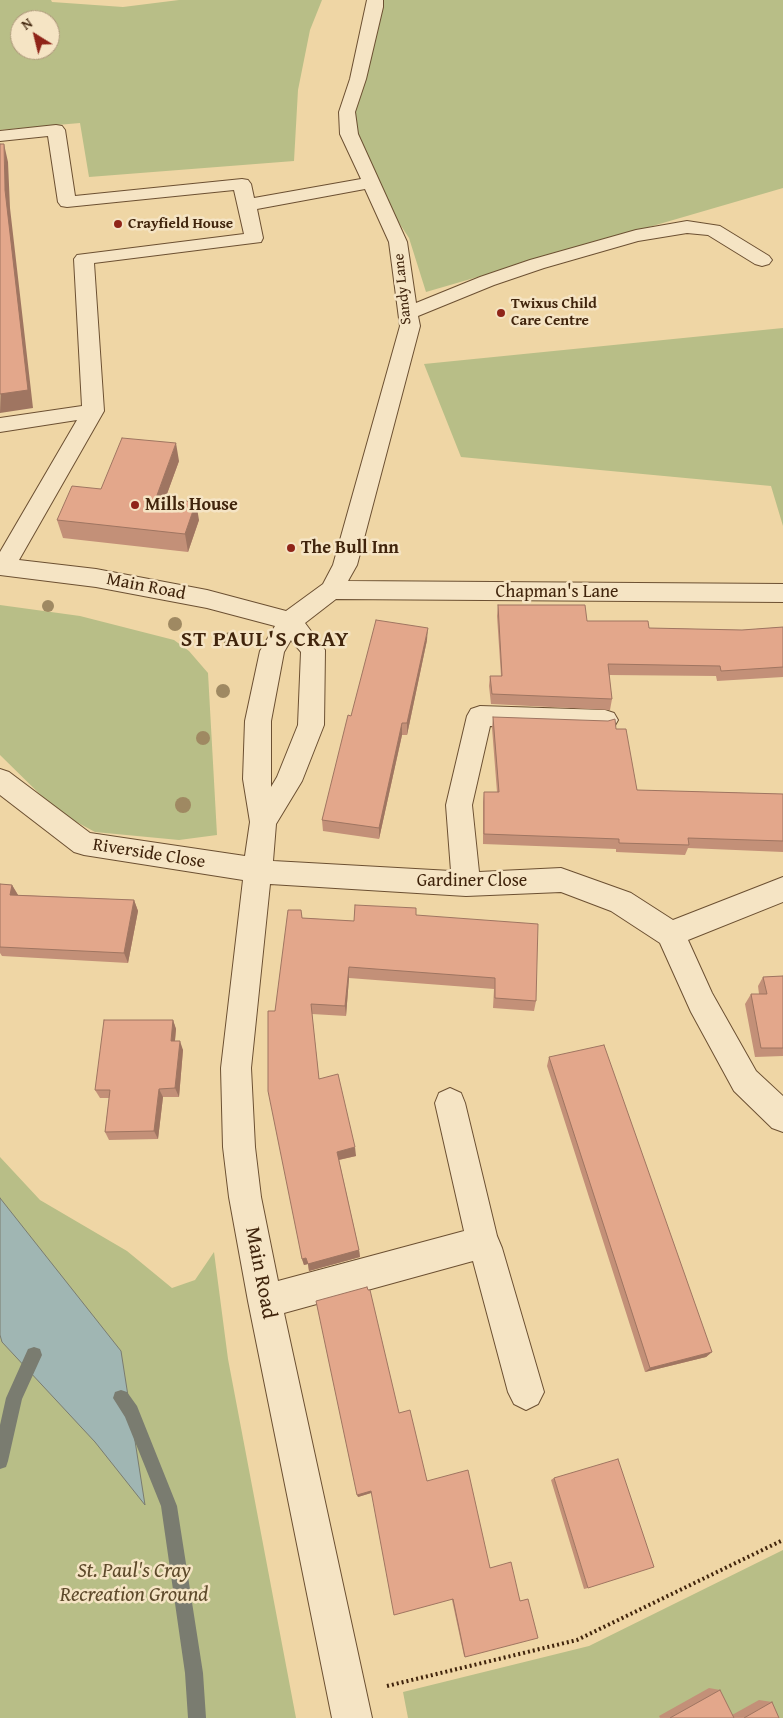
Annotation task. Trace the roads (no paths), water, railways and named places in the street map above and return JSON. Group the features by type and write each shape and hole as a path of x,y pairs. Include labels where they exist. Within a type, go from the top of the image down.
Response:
{"street":[{"name":"Sandy Lane","path":"290,621 331,590 345,564 410,326 398,242 349,134 347,112 358,79 375,0"},
{"path":"0,136 56,130 67,202 242,184 254,238 84,259 93,410 2,566"},
{"path":"246,205 370,183"},
{"path":"408,312 487,281 537,264 636,236 688,227 713,230 762,260"},
{"path":"0,424 93,410"},
{"name":"Main Road","path":"2,566 96,578 207,599 290,621 313,650 311,725 289,781 263,822"},
{"name":"Chapman's Lane","path":"331,590 783,592"},
{"name":"Main Road","path":"290,621 272,651 258,721 256,779 263,822 236,1068 238,1147 245,1196 265,1301 352,1718"},
{"path":"466,884 459,805 480,716 606,720"},
{"name":"Riverside Close","path":"0,781 84,844 259,871"},
{"name":"Gardiner Close","path":"259,871 466,884 561,880 621,902 671,934"},
{"path":"783,889 671,934 701,1002 745,1081 783,1117"},
{"path":"450,1103 481,1234 479,1243"},
{"path":"265,1301 479,1243"},
{"path":"479,1243 486,1248 526,1392"}],"water":[{"path":"0,1198 121,1351 145,1505 95,1442 2,1342 0,1335"}],"waterway":[{"path":"0,1461 14,1398 34,1355"},
{"path":"121,1398 131,1412 169,1506 194,1673 197,1718"}],"place":[{"name":"Crayfield House","path":"118,224"},
{"name":"Twixus Child Care Centre","path":"501,313"},
{"name":"Mills House","path":"135,505"},
{"name":"The Bull Inn","path":"291,548"}],"district":[{"name":"ST PAUL'S CRAY","path":"265,640"}],"park label":[{"name":"St. Paul's Cray Recreation Ground","path":"134,1584"}]}
